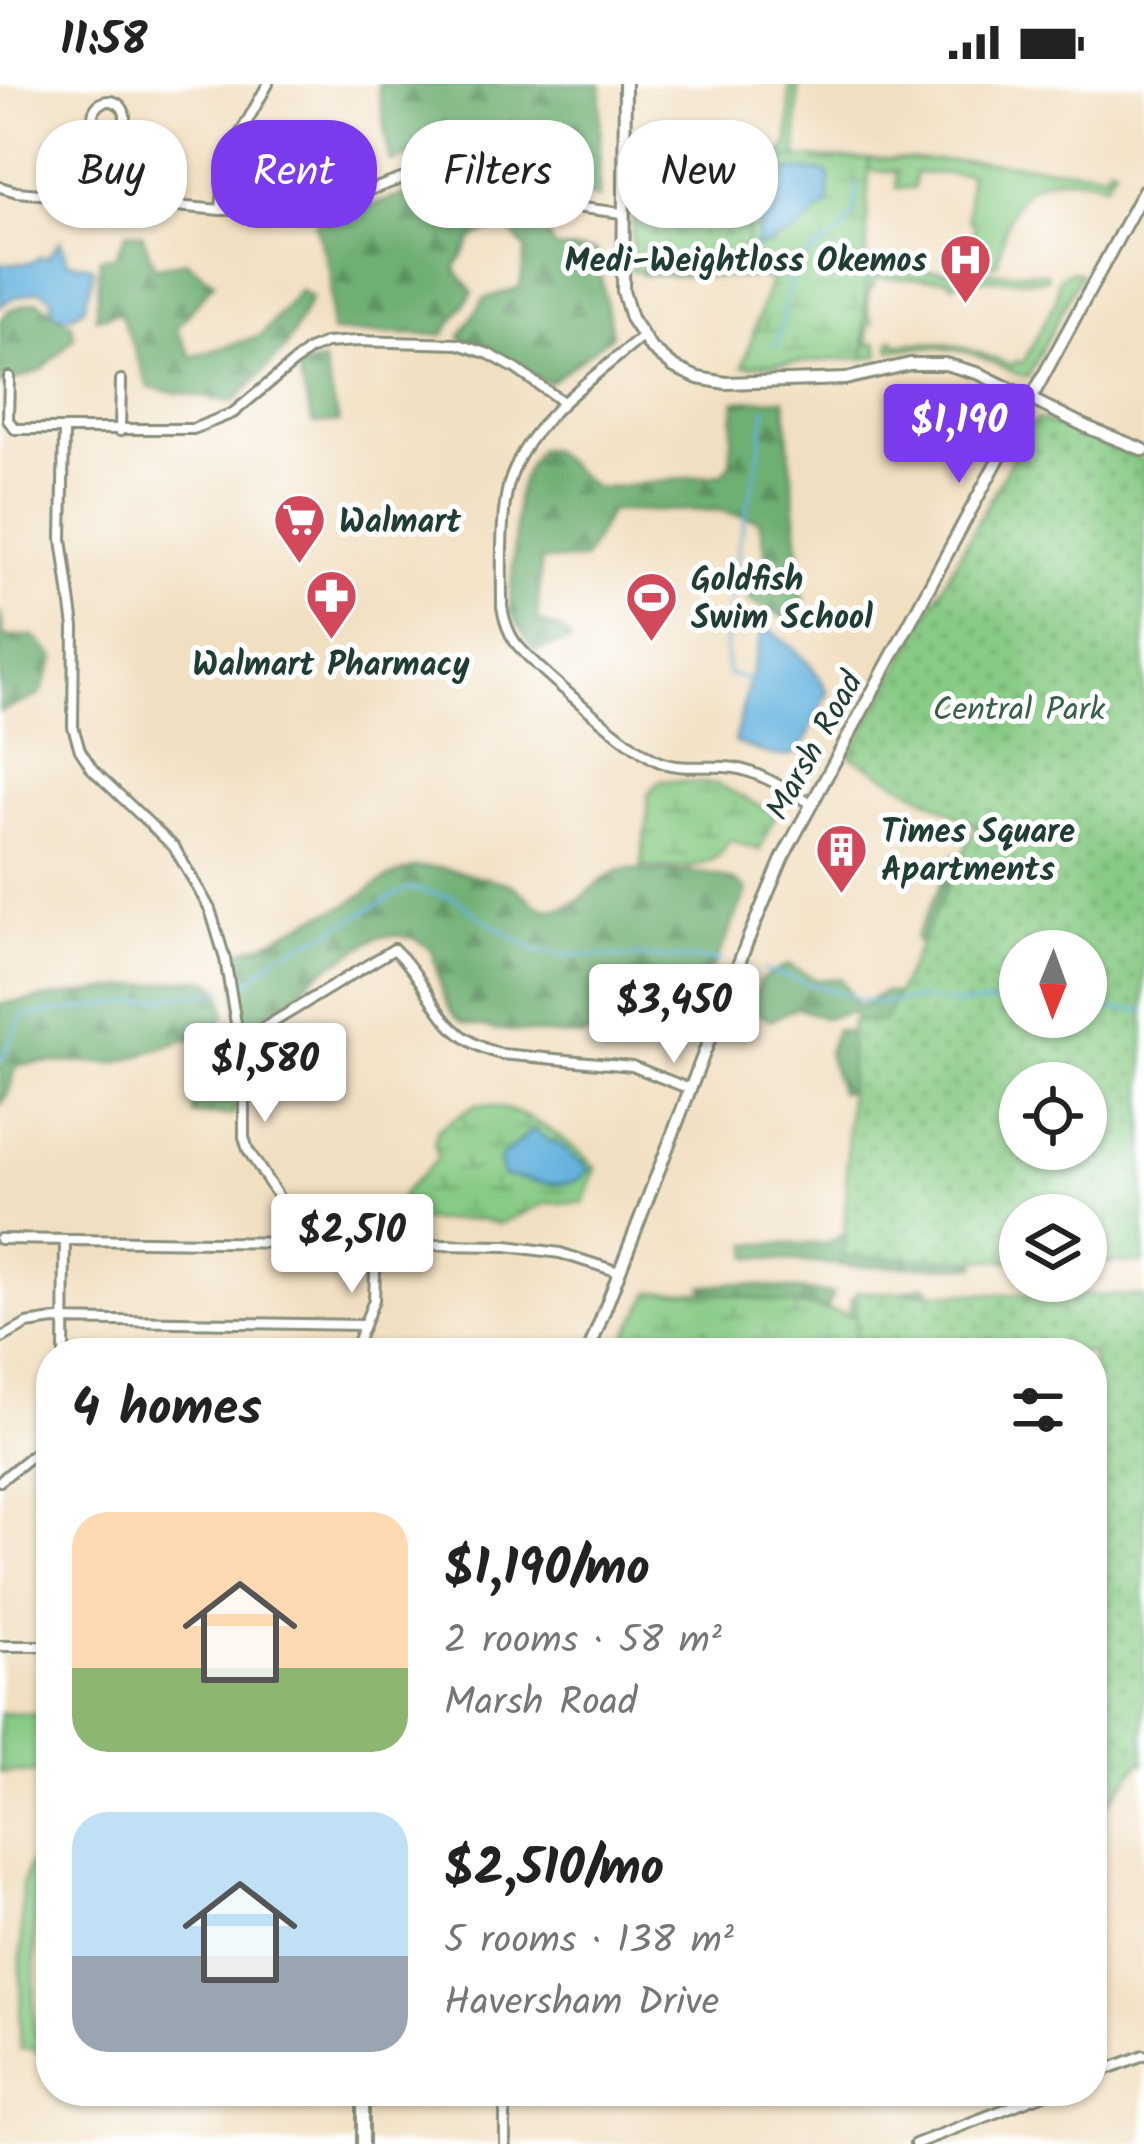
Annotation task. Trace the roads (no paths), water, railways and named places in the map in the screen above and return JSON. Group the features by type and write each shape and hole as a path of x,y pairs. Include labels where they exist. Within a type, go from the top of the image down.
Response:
{"main road":[{"path":"624,120 625,84"},
{"name":"Marsh Road","path":"594,1338 764,899 1144,190"},
{"path":"622,228 623,291 629,312 642,337 674,367 713,381 845,380 933,362 968,370 1144,450"},
{"path":"363,2106 363,2144"}],"street":[{"path":"248,120 268,84"},
{"path":"110,100 122,106 125,118 119,130 107,133 96,127 92,115 98,104 110,100"},
{"path":"377,187 448,166 582,208 618,212"},
{"path":"0,187 36,194"},
{"path":"642,337 563,402 518,462 507,492 502,607 515,642 651,758 676,766 740,769 812,804"},
{"path":"9,377 8,420 18,430 173,431 213,423 252,400 292,363 326,343 459,344 516,369 563,402"},
{"path":"120,430 122,380"},
{"path":"64,431 62,539 74,627 75,735 93,770 184,862 210,909 225,959 244,1070 244,1137 288,1212 290,1243"},
{"path":"239,1040 394,949 449,1026 482,1048 501,1054 632,1066 690,1089"},
{"path":"0,1239 520,1246 620,1272"},
{"path":"64,1338 65,1240"},
{"path":"358,1338 375,1294 376,1244"},
{"path":"0,1339 27,1324 64,1319 364,1325"},
{"path":"0,1481 36,1452"},
{"path":"0,1646 36,1646"},
{"path":"1107,2069 1144,2055"},
{"path":"505,2106 505,2144"},
{"path":"915,2144 1013,2106"}],"water":[{"path":"790,170 826,172 830,177 828,204 796,232 755,249 759,228 778,228 780,175"},
{"path":"60,241 68,262 94,270 84,308 70,316 57,315 52,311 52,298 40,290 0,307 0,264 48,257"},
{"path":"768,629 802,657 828,693 804,744 788,756 734,742 762,632"},
{"path":"537,1131 589,1169 582,1177 561,1184 503,1176 499,1159"}],"waterway":[{"path":"776,347 790,284 787,273 846,226 857,201 856,184"},
{"path":"750,681 728,674 726,637 766,408"},
{"path":"234,988 250,981 275,957 408,888 455,898 536,951 721,960"},
{"path":"763,970 885,1003 920,999 960,1005 999,1002"},
{"path":"0,1063 23,1016 225,990"},
{"path":"1107,1009 1144,1010"}],"place":[{"name":"Medi-Weightloss Okemos","path":"966,305"},
{"name":"Walmart","path":"300,566"},
{"name":"Walmart Pharmacy","path":"331,642"},
{"name":"Goldfish Swim School","path":"652,643"},
{"name":"Times Square Apartments","path":"842,895"}],"park label":[{"name":"Central Park","path":"1019,708"}]}
